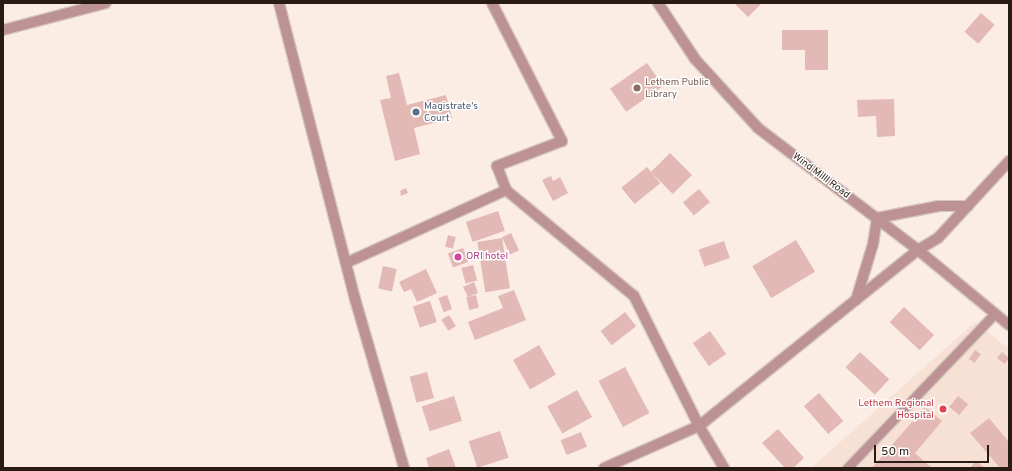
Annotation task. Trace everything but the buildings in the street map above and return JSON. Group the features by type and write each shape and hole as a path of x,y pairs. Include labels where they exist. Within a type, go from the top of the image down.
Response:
{"street":[{"path":"3,30 78,7 106,3"},
{"path":"279,3 346,263 404,468"},
{"path":"492,3 562,141 497,166 506,190 634,296 699,426 724,468"},
{"name":"Wind Milll Road","path":"658,3 695,59 758,128 918,250 1009,325"},
{"path":"604,468 699,426 918,250 938,238 1009,161"},
{"path":"346,263 506,190"},
{"path":"856,300 873,244 877,218 939,206 968,206"}],"lane":[{"path":"847,468 995,313"}],"shaded area":[{"name":"Lethem Regional Hospital","path":"975,322 1009,349 1009,468 811,468"}],"place":[{"name":"Lethem Public Library","path":"637,88"},
{"name":"Magistrate's Court","path":"416,112"},
{"name":"ORI hotel","path":"458,257"},
{"name":"Lethem Regional Hospital","path":"943,409"}]}
